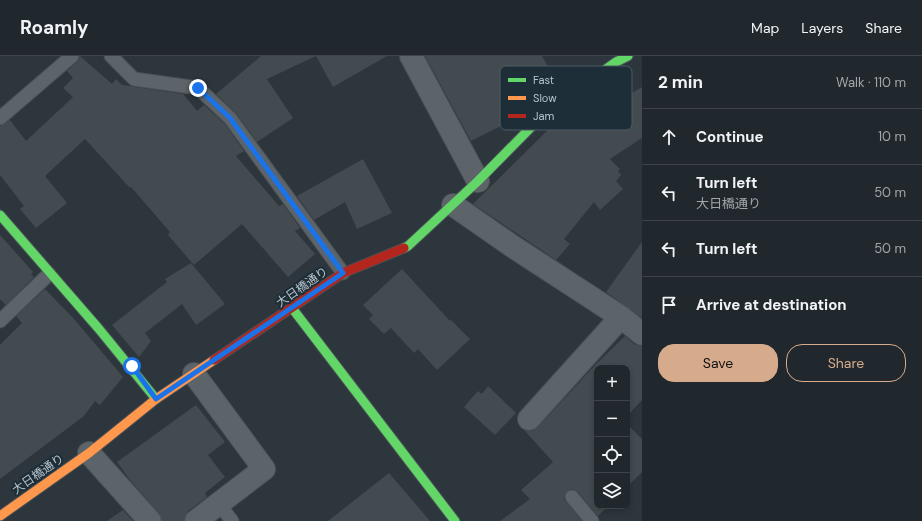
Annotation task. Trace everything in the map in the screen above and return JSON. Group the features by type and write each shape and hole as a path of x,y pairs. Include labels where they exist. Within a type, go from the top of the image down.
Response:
{"street":[{"path":"411,56 478,181"},
{"name":"大日橋通り","path":"610,66 628,56"},
{"name":"大日橋通り","path":"0,516 89,453 156,399 343,273 408,246 478,181 528,130"},
{"path":"453,205 512,246 622,317 642,334"},
{"path":"0,215 49,274 132,366 156,399"},
{"path":"292,308 455,521"},
{"path":"529,419 622,317"},
{"path":"194,374 264,469 196,521"},
{"path":"89,453 150,521"}],"lane":[{"path":"0,118 72,56"},
{"path":"111,56 134,79 198,88 230,118 343,273"},
{"path":"0,321 49,274"},
{"path":"572,497 592,521"},
{"path":"219,504 232,521"}],"building":[{"path":"80,56 112,84 116,79 122,85 183,94 197,111 204,105 224,123 244,151 236,156 279,206 283,204 300,228 295,231 315,254 288,277 242,224 194,265 168,235 170,232 131,187 130,188 85,139 45,176 67,203 36,228 20,209 24,206 0,175 0,126 10,120 26,141 73,97 63,88 73,78 67,71 77,62"},
{"path":"261,56 316,56 267,79 293,118 257,142 236,113 216,94"},
{"path":"316,56 387,56 333,87"},
{"path":"425,56 542,56 548,66 500,66 500,126 471,141"},
{"path":"642,87 642,138 610,159 620,169 618,171 621,175 616,181 623,189 600,210 594,202 564,239 570,244 556,260 473,204 548,130 632,130 632,93"},
{"path":"363,159 392,213 357,229 345,202 314,220 297,196"},
{"path":"0,235 33,272 31,274 34,277 6,305 0,299"},
{"path":"642,242 642,318 606,292"},
{"path":"191,263 225,304 196,325 182,304 145,333 151,341 139,357 112,325 167,282 165,279"},
{"path":"402,269 450,321 451,320 470,339 437,370 418,349 414,353 391,328 384,334 369,319 373,315 363,305"},
{"path":"45,289 74,319 123,377 100,405 95,401 84,416 0,479 0,345 22,323 16,316"},
{"path":"625,336 634,344 642,346 642,400 630,413 630,365 595,365"},
{"path":"594,366 594,509 605,509 598,516 578,492 571,489 565,494 564,499 582,521 500,521 530,499 521,490 553,462 524,430 532,431 538,427"},
{"path":"488,386 516,413 495,435 464,407 478,391 482,394"},
{"path":"196,405 225,442 208,455 225,477 205,493 207,497 188,511 184,521 162,521 159,513 130,480 117,462"},
{"path":"630,427 642,439 642,472 630,484"},
{"path":"389,473 430,521 328,521"},
{"path":"123,510 133,521 107,521"}],"traffic: fast":[{"path":"610,66 628,56"},
{"path":"404,248 408,246 478,181 528,130"},
{"path":"0,215 99,329 156,399"},
{"path":"292,308 455,521"}],"traffic: slow":[{"path":"0,516 89,453 156,399 214,360"}],"traffic: jam":[{"path":"214,360 343,273 404,248"}],"route":[{"path":"132,366 156,399 343,273 230,118 198,88"}]}
